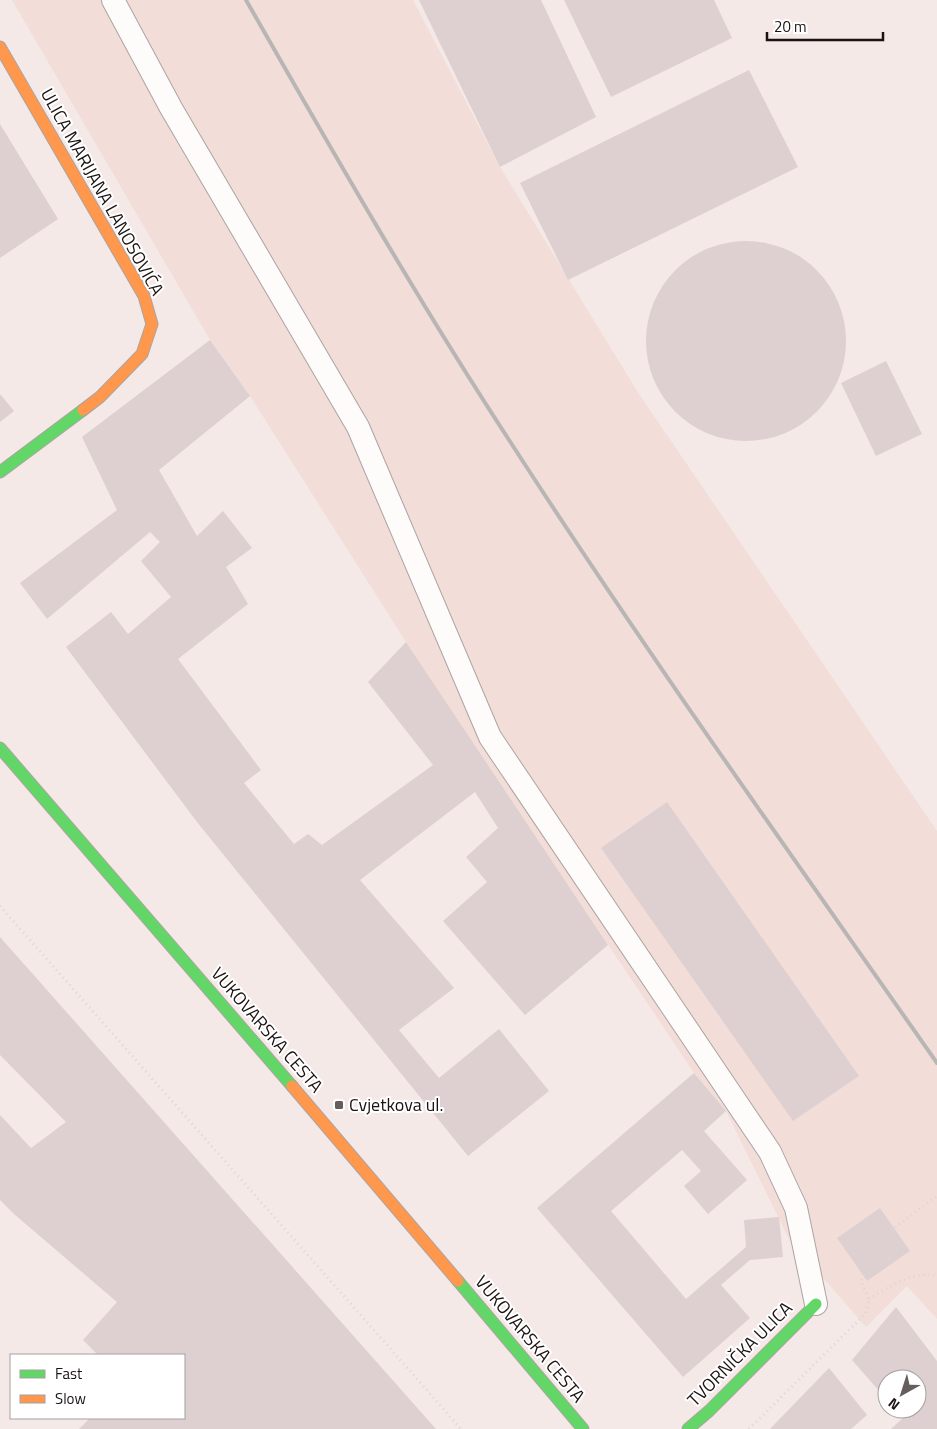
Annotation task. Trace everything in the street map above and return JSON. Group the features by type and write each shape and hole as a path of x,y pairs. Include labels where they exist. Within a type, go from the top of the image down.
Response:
{"main road":[{"name":"ULICA MARIJANA LANOSOVIĆA","path":"0,46 144,296 152,324 142,354 100,397 0,472"},
{"name":"VUKOVARSKA CESTA","path":"0,748 402,1213 583,1429"},
{"name":"TVORNIČKA ULICA","path":"688,1429 709,1411 816,1304"}],"lane":[{"path":"114,0 171,108 358,427 490,737 770,1152 796,1208 816,1304"}],"path":[{"path":"0,906 461,1429"},
{"path":"749,1429 866,1313 869,1299 861,1281 864,1276 899,1250 890,1234 894,1228 937,1196"},
{"path":"869,1299 900,1281 927,1274 937,1276"}],"shaded area":[{"path":"12,0 413,0 500,167 639,394 937,831 937,1319 907,1286 866,1327 789,1239 726,1111 694,1073 406,642 250,396 210,340"}],"building":[{"path":"419,0 541,0 596,117 500,167"},
{"path":"564,0 714,0 732,38 611,97"},
{"path":"749,70 798,167 568,280 520,183"},
{"path":"0,124 58,219 0,258"},
{"path":"736,241 756,241 775,245 793,252 810,263 824,277 839,303 846,331 842,370 835,388 824,405 810,419 793,430 775,437 756,441 736,441 717,437 699,430 682,419 668,405 657,388 650,370 646,351 646,331 650,312 657,294 668,277 682,263 699,252 717,245"},
{"path":"210,340 250,396 159,470 197,536 223,511 252,548 226,567 248,604 178,659 261,770 244,783 294,844 308,834 322,845 433,765 368,682 406,642 608,945 525,1015 443,921 487,882 466,857 498,828 475,792 360,880 454,988 399,1030 439,1078 499,1029 549,1091 468,1156 197,822 66,647 111,612 128,634 171,597 141,561 160,542 150,532 47,619 20,583 117,510 82,437"},
{"path":"886,361 922,434 876,456 841,383"},
{"path":"0,394 14,411 0,422"},
{"path":"667,802 859,1076 793,1121 601,848"},
{"path":"0,937 436,1429 79,1429 89,1419 185,1419 185,1354 97,1354 83,1340 117,1302 0,1200 0,1115 31,1148 66,1122 0,1055"},
{"path":"694,1073 726,1111 704,1131 747,1180 708,1214 684,1186 701,1171 682,1150 611,1211 686,1299 746,1247 744,1220 779,1217 783,1257 750,1260 721,1285 750,1318 683,1377 537,1208"},
{"path":"880,1208 910,1251 867,1281 837,1238"},
{"path":"896,1307 937,1361 937,1429 891,1429 902,1419 927,1419 927,1369 877,1369 877,1389 852,1360"},
{"path":"829,1368 867,1415 851,1429 770,1429"}],"railway":[{"path":"246,0 408,279 562,522 668,678 937,1063"}],"traffic: fast":[{"path":"0,472 83,410"},
{"path":"0,748 292,1086"},
{"path":"458,1281 583,1429"},
{"path":"688,1429 709,1411 816,1304"}],"traffic: slow":[{"path":"0,47 144,296 152,324 142,354 100,397 83,410"},
{"path":"292,1086 458,1281"}],"place":[{"name":"Cvjetkova ul.","path":"339,1105"}]}
